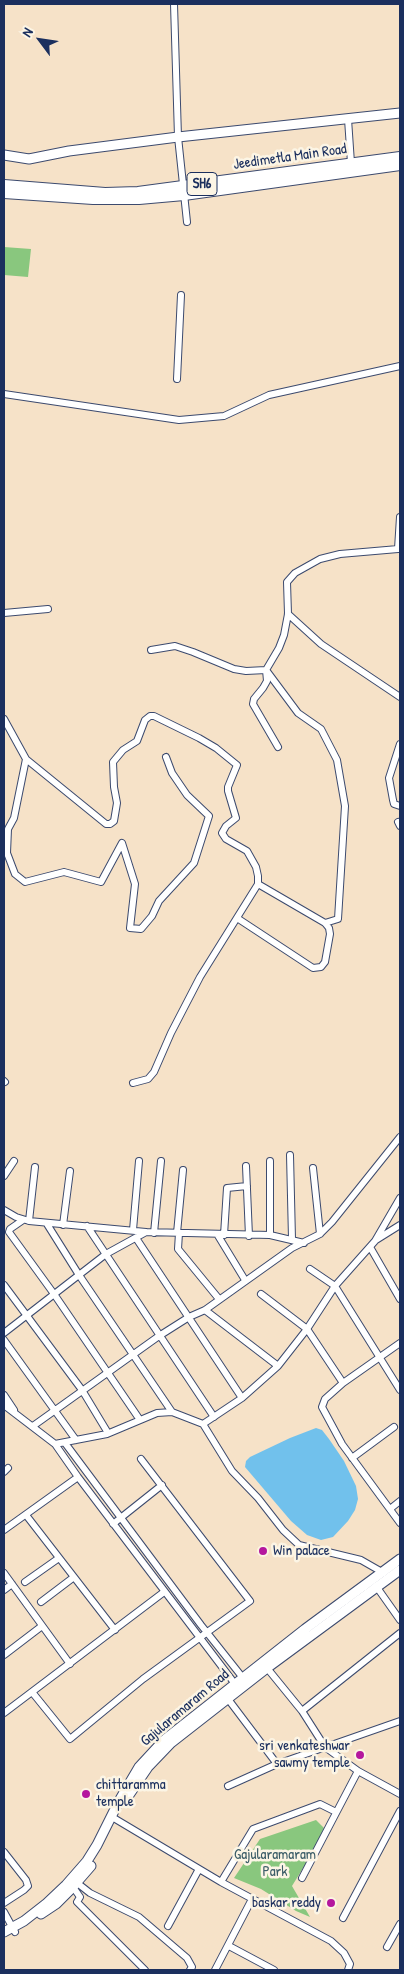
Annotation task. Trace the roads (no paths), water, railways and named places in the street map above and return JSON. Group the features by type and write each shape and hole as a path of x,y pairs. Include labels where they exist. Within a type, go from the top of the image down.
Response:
{"main road":[{"path":"4,155 29,159 69,150 400,113"},
{"name":"Jeedimetla Main Road","path":"4,193 114,200 350,163 400,157"},
{"name":"Jeedimetla Main Road","path":"4,185 106,193 184,190 400,165"},
{"name":"Gajularamaram Road","path":"4,1938 56,1904 92,1865 128,1784 146,1758 177,1729 400,1559"},
{"name":"Gajularamaram Road","path":"4,1932 15,1930 66,1885 92,1853 148,1767 172,1743 267,1668 400,1570"}],"street":[{"path":"174,4 178,137 187,222"},
{"path":"348,119 350,163"},
{"path":"177,379 181,295"},
{"path":"4,394 179,420 224,416 269,395 400,366"},
{"path":"278,747 253,704 254,699 267,681 266,670 280,648 284,635 288,614 287,582 295,573 320,559 340,554 399,549 400,517"},
{"path":"4,613 48,609"},
{"path":"288,614 321,644 400,697"},
{"path":"151,650 175,646 234,670 266,670"},
{"path":"266,670 298,713 321,729 337,760 344,806 342,865 338,919 325,923"},
{"path":"4,719 26,758 106,824 114,821 118,804 114,787 113,762 123,750 137,741 145,720 150,716 154,716 199,738 216,748 237,765 228,786 236,818 226,826 222,833 226,839 246,851 256,867 258,884 200,977 171,1032 154,1072 148,1079 133,1083"},
{"path":"400,744 389,778 394,804 400,806"},
{"path":"26,758 14,818 8,829 7,853 15,874 25,882 64,872 101,882 122,843 135,884 130,928 141,929 152,916 159,901 194,863 209,816 187,795 172,772 166,757"},
{"path":"237,918 313,968 322,966 325,962 330,934 329,928 325,923 258,884"},
{"path":"32,1426 159,1336 189,1317 205,1310 292,1248 320,1234 332,1222 400,1137"},
{"path":"290,1155 292,1239"},
{"path":"4,1174 14,1161"},
{"path":"133,1230 140,1161"},
{"path":"154,1233 162,1161"},
{"path":"270,1162 270,1236"},
{"path":"246,1166 249,1236"},
{"path":"26,1220 35,1167"},
{"path":"313,1168 320,1234"},
{"path":"183,1170 178,1249 219,1299"},
{"path":"63,1225 70,1171"},
{"path":"224,1235 227,1188 247,1186"},
{"path":"203,1424 242,1398 278,1366 307,1329 335,1286 375,1241 400,1198"},
{"path":"4,1210 26,1220 47,1224 154,1233 270,1236 304,1243"},
{"path":"26,1220 8,1232 54,1294 140,1420"},
{"path":"47,1224 79,1275 172,1412"},
{"path":"375,1241 400,1225"},
{"path":"87,1226 214,1417"},
{"path":"4,1333 106,1254 146,1232"},
{"path":"217,1234 245,1280"},
{"path":"136,1238 242,1398"},
{"path":"370,1247 398,1290 400,1299"},
{"path":"310,1269 335,1286 400,1390"},
{"path":"4,1285 82,1390 108,1433"},
{"path":"261,1294 307,1329 343,1383"},
{"path":"205,1310 278,1366"},
{"path":"4,1340 76,1440"},
{"path":"400,1342 343,1383 324,1399 322,1407 342,1444 400,1523"},
{"path":"4,1395 16,1413"},
{"path":"4,1405 55,1444 113,1524 235,1684"},
{"path":"55,1444 108,1433 156,1413 172,1412 203,1424 232,1471 258,1498 283,1530 299,1545 361,1560 382,1572"},
{"path":"352,1458 394,1427"},
{"path":"65,1443 243,1678"},
{"path":"32,1692 70,1739 136,1684 250,1602 141,1459"},
{"path":"4,1530 78,1477"},
{"path":"113,1524 162,1485"},
{"path":"390,1509 400,1501"},
{"path":"26,1515 115,1630"},
{"path":"25,1582 59,1558"},
{"path":"4,1573 70,1664"},
{"path":"40,1602 74,1577"},
{"path":"4,1590 12,1584"},
{"path":"376,1586 400,1620"},
{"path":"4,1713 164,1592"},
{"path":"4,1655 42,1626"},
{"path":"302,1711 400,1632"},
{"path":"267,1668 302,1711 325,1747 358,1771 400,1794"},
{"path":"228,1699 277,1764"},
{"path":"228,1786 277,1764 400,1721"},
{"path":"392,1724 400,1728"},
{"path":"302,1878 358,1771"},
{"path":"221,1882 253,1829 320,1804 336,1812"},
{"path":"343,1918 400,1811"},
{"path":"114,1819 221,1882 331,1941 344,1952 350,1964 348,1970"},
{"path":"4,1852 26,1880 28,1886 4,1903"},
{"path":"168,1926 199,1869"},
{"path":"75,1884 139,1917 191,1962 190,1970"},
{"path":"75,1884 79,1896"},
{"path":"84,1890 77,1902 146,1970"},
{"path":"215,1970 252,1899"},
{"path":"4,1912 15,1930"},
{"path":"387,1947 400,1924"},
{"path":"229,1946 274,1970"}],"water":[{"path":"316,1428 322,1430 344,1461 356,1486 358,1499 355,1510 348,1521 333,1537 321,1540 307,1535 291,1521 245,1467 246,1461 250,1457"}],"place":[{"name":"Win palace","path":"263,1551"},
{"name":"sri venkateshwar sawmy temple","path":"360,1755"},
{"name":"chittaramma temple","path":"86,1794"},
{"name":"baskar reddy","path":"331,1903"}],"park label":[{"name":"Gajularamaram Park","path":"275,1864"}]}
